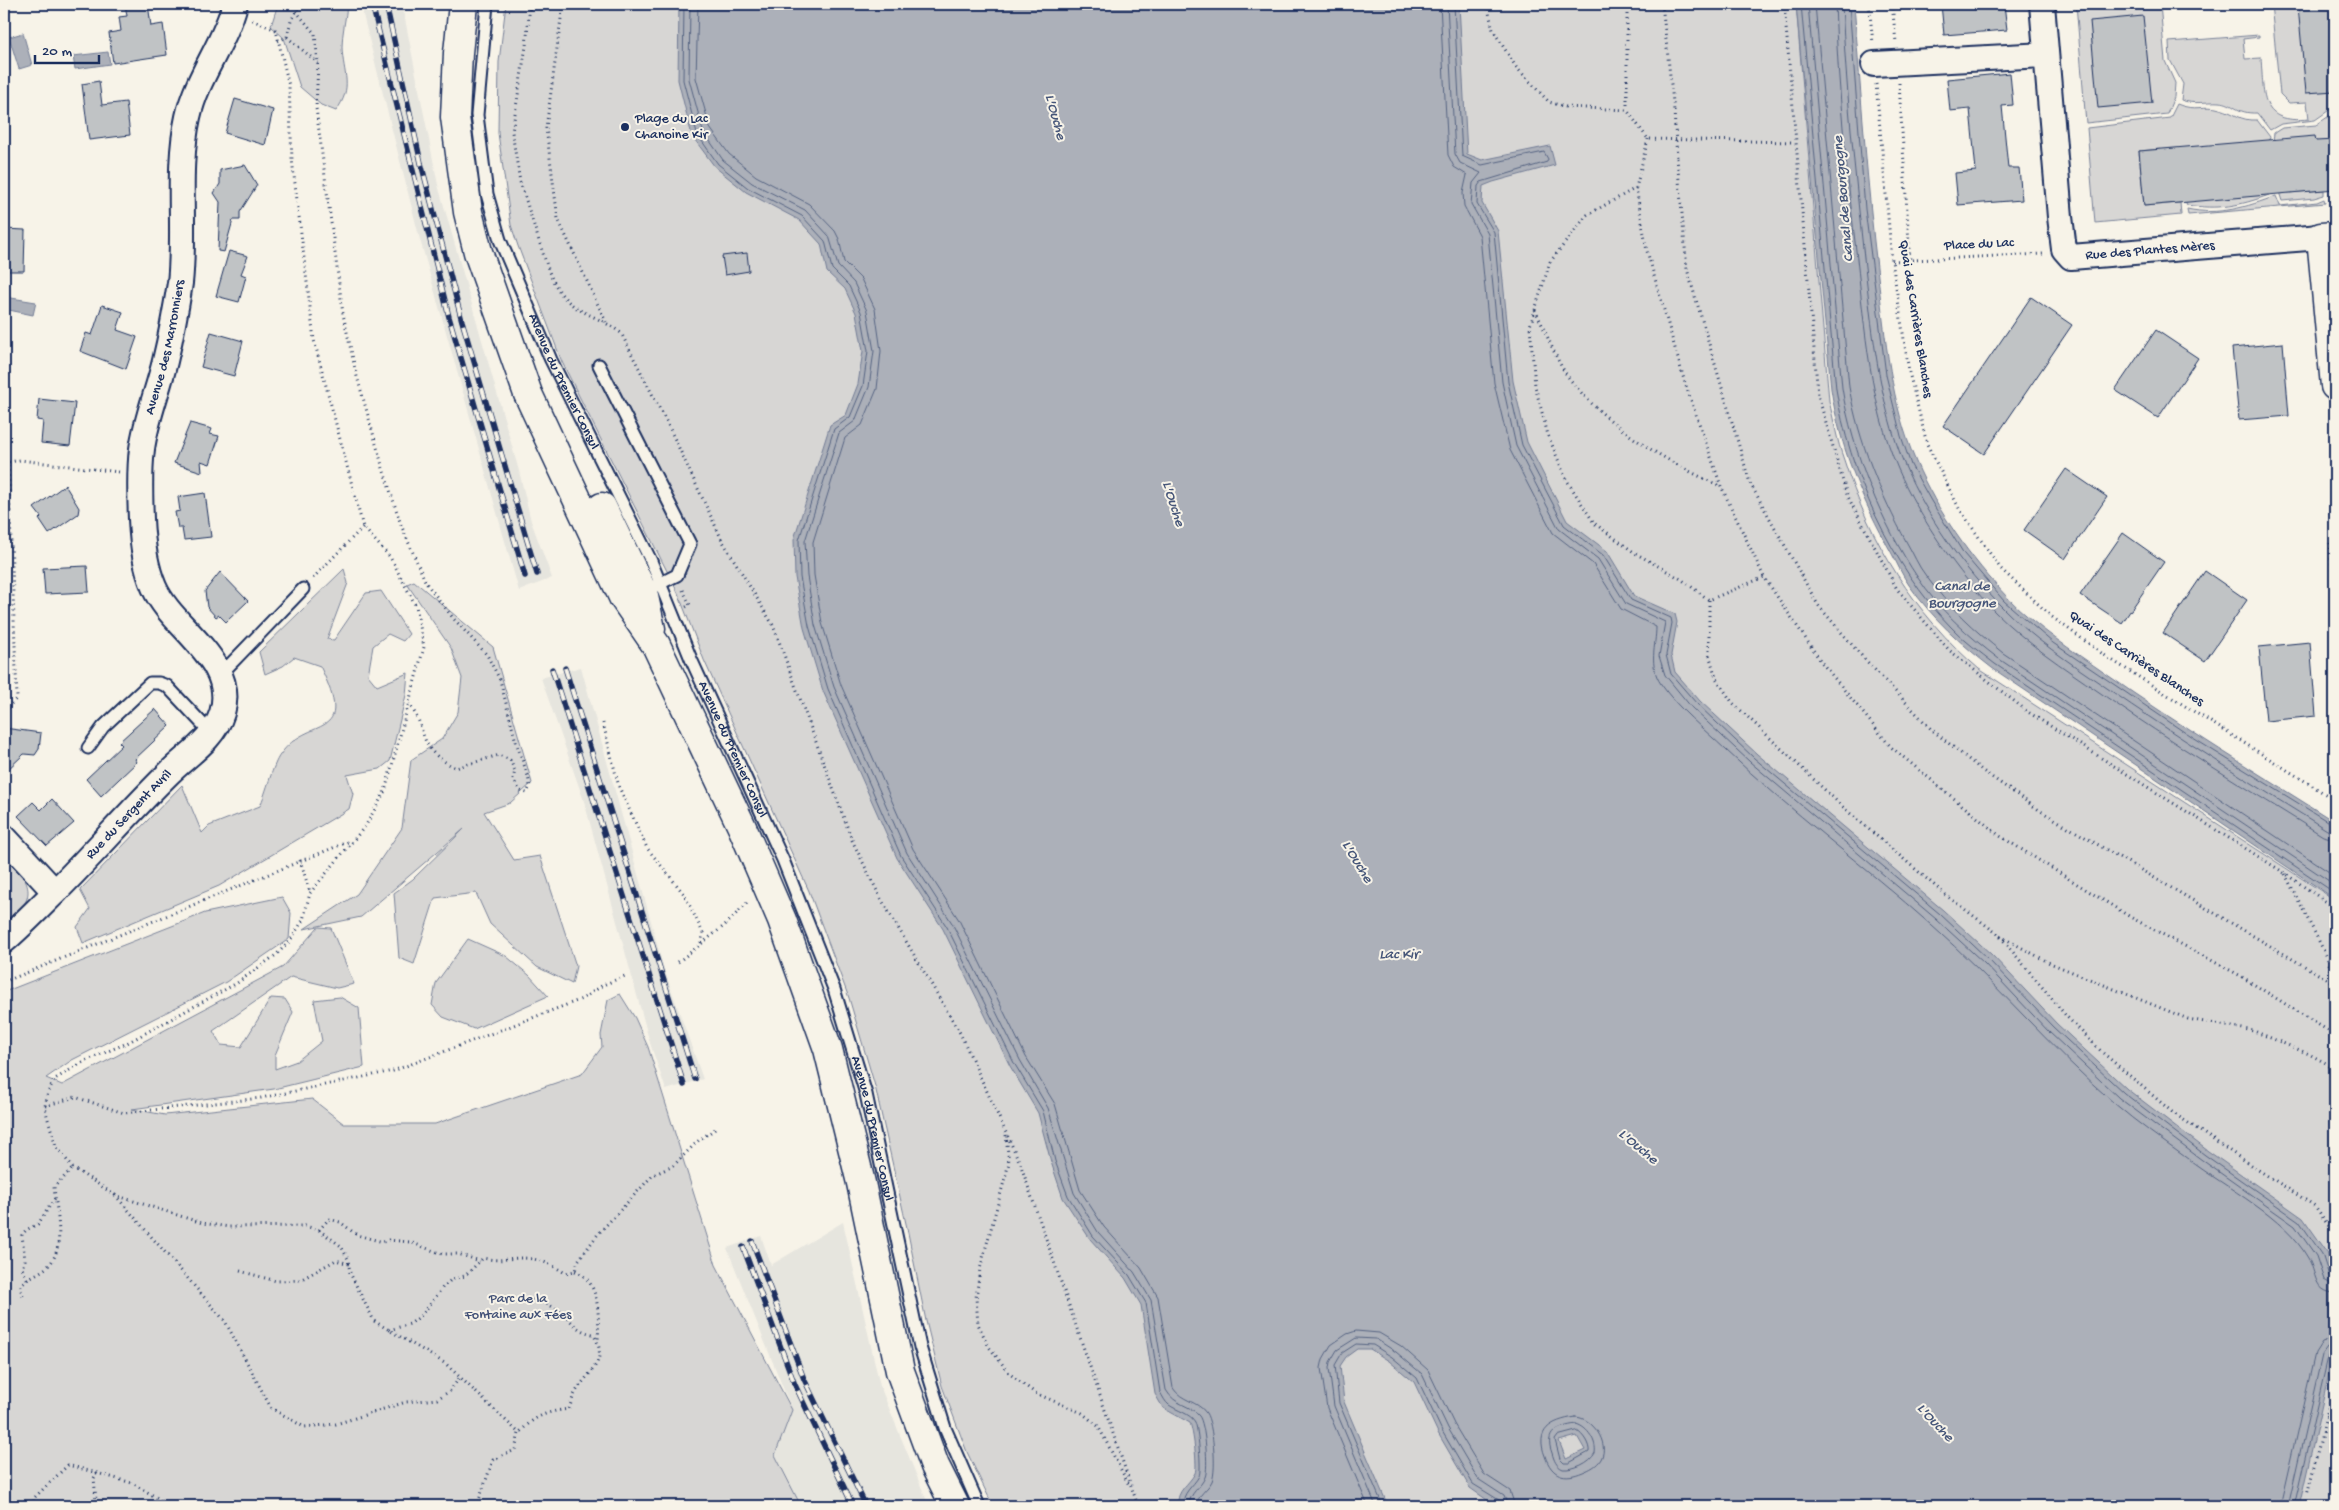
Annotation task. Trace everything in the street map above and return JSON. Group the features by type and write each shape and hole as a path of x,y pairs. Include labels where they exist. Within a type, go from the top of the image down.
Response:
{"main road":[{"name":"Avenue du Premier Consul","path":"463,4 458,53 456,117 468,212 478,252 528,394 623,597 653,639 742,826 782,920 828,1049 861,1183 900,1371 935,1466 955,1506"},
{"path":"2328,237 2335,386"},
{"name":"Avenue du Premier Consul","path":"478,252 651,588 653,639"},
{"path":"617,584 651,588"}],"street":[{"name":"Rue des Plantes Mères","path":"2042,4 2060,217 2066,252 2076,258 2328,237"},
{"name":"Avenue des Marronniers","path":"220,675 203,649 173,616 154,588 147,566 143,543 140,475 147,422 165,362 178,290 182,253 182,179 188,117 193,98 234,8"},
{"path":"1874,64 2046,55"},
{"name":"Rue du Sergent Avril","path":"4,940 55,892 170,771 211,733 222,713 224,699 220,675"},
{"path":"4,837 55,892"}],"lane":[{"name":"Avenue du Premier Consul","path":"487,4 477,115 487,194 500,240 551,360 650,561 651,588 695,668 784,860 834,989 866,1094 920,1347 945,1428 979,1506"},
{"path":"599,365 690,544 677,575 651,588"},
{"path":"220,675 303,589"},
{"path":"88,748 103,728 150,683 159,682 167,686 211,733"}],"path":[{"path":"278,42 287,37 291,22 300,4"},
{"path":"530,4 526,46 513,121 513,150 520,182 548,272 561,294 580,312 606,322 621,333 631,350 722,540 773,625 852,840 880,897 960,1033 1020,1163 1138,1506"},
{"path":"564,4 546,128 558,219 606,322"},
{"path":"1487,4 1493,30 1516,67 1549,102 1566,107 1627,110"},
{"path":"1627,4 1627,110 1648,139 1636,188 1647,251 1679,364 1721,486 1764,577 1822,663 1891,747 2000,836 2132,918 2239,975 2335,1035"},
{"path":"1662,4 1674,111 1687,269 1750,483 1818,605 1859,653 1931,729 1983,771 2039,810 2335,984"},
{"path":"1784,4 1794,142 1818,395 1847,495 1897,589 1949,650 2028,712 2283,872 2335,908"},
{"name":"Quai des Carrières Blanches","path":"1869,4 1892,261 1909,372 1927,444 1959,508 2000,568 2052,617 2107,657 2335,800"},
{"path":"1892,4 1898,63 1910,260"},
{"path":"234,8 276,30 289,86 292,159 314,340 363,527 390,557 416,606 424,647 385,791 366,825 351,840 310,893 303,920 290,941 276,955 237,983 176,1017 85,1061 55,1079 48,1092 45,1106 56,1146 73,1168 115,1195 202,1223 229,1227 305,1226 319,1230 341,1246 349,1264 350,1273 374,1321 446,1364 519,1433"},
{"path":"296,11 315,34 318,63 316,108 343,314 356,373 382,465 401,526 426,583 453,618 487,655 500,680 516,742 528,776 530,786 527,793 520,791 513,779 515,771 510,760 499,755 456,768 442,761 429,750 420,732 417,714 409,704"},
{"path":"287,37 318,63"},
{"path":"1648,139 1794,142"},
{"path":"1636,188 1587,215 1550,262 1530,326 1535,386 1548,436 1566,479 1594,524 1635,553 1681,579 1709,600"},
{"name":"Place du Lac","path":"1892,261 2066,252"},
{"path":"1535,309 1568,378 1610,420 1680,468 1721,486"},
{"path":"4,711 17,698 6,462 20,460 140,475"},
{"path":"303,589 363,527"},
{"path":"2335,543 2330,543 2335,601"},
{"path":"1709,600 1764,577"},
{"path":"1709,600 1709,654 1716,678 1732,702 1845,809 1947,896 1998,934 2050,963 2188,1019 2254,1031 2309,1054 2335,1068"},
{"path":"603,723 619,787 647,848 684,894 703,933 701,944"},
{"path":"4,982 85,951 351,840"},
{"path":"300,860 310,893"},
{"path":"2283,872 2301,903 2327,957 2335,984"},
{"path":"678,962 724,926 765,883"},
{"path":"1998,934 2067,1017 2103,1053 2172,1112 2315,1206 2334,1231 2335,1256"},
{"path":"45,1106 75,1097 124,1113 261,1098 393,1071 582,1000 603,985 625,976"},
{"path":"575,1271 578,1261 598,1234 653,1175 673,1166 699,1140 718,1128"},
{"path":"1006,1131 1010,1163 980,1269 976,1298 978,1324 989,1347 1010,1374 1035,1393 1082,1413 1098,1426 1134,1495"},
{"path":"24,1296 20,1288 27,1279 32,1278 47,1267 58,1251 59,1222 54,1187 73,1168"},
{"path":"115,1195 225,1321 271,1408 304,1427 336,1424 406,1402 437,1399 450,1391 460,1378"},
{"path":"27,1279 22,1268 24,1260 22,1235 26,1230 38,1224 55,1198"},
{"path":"319,1230 329,1219 340,1222 357,1235 383,1242 389,1240 410,1242 442,1254 458,1254 480,1261"},
{"path":"388,1330 410,1324 422,1314 443,1287 452,1279 465,1276 483,1258 500,1262 521,1258 544,1261 565,1273 575,1271 582,1274 589,1281 596,1299 599,1317 597,1367 577,1390 569,1409 547,1411 529,1422 519,1433 515,1450 493,1460 477,1506"},
{"path":"240,1271 276,1281 300,1280 336,1260 349,1264"},
{"path":"517,1300 531,1298 558,1309 580,1331 593,1334 598,1342"},
{"path":"2306,1506 2307,1494 2335,1381"},
{"path":"2327,1415 2335,1427"},
{"path":"34,1506 33,1499 68,1465 132,1483 171,1506"},
{"path":"98,1473 94,1478 96,1500 101,1506"}],"shaded area":[{"path":"363,4 402,4 438,185 519,471 531,521 552,578 519,591 419,236 363,15"},
{"path":"581,667 664,969 703,1079 666,1090 650,1043 584,801 541,678"},
{"path":"843,1222 880,1386 929,1506 801,1506 775,1455 792,1410 727,1248 761,1236 771,1265"}],"green space":[{"path":"278,4 347,4 342,47 346,87 345,94 336,111 321,105 300,87 284,38 271,26"},
{"name":"Lac Kir","path":"506,4 1796,4 1829,401 1839,446 1854,490 1881,547 1897,574 1934,625 1979,669 2335,900 2335,1506 993,1506 967,1452 942,1386 875,1086 849,998 809,891 704,660 678,593 562,362 511,225 498,133 499,62"},
{"path":"2076,4 2160,4 2165,61 2175,83 2174,97 2167,114 2086,123"},
{"path":"2271,4 2335,4 2335,106 2315,120 2281,124 2270,130 2257,113 2244,112 2225,103 2181,100 2183,84 2170,60 2169,42 2259,35 2259,37 2243,39 2245,59 2261,58 2263,85 2268,105 2273,112 2281,117 2309,119 2307,102 2289,103 2280,94"},
{"path":"2177,104 2195,108 2215,108 2242,118 2257,120 2270,137 2265,158 2269,195 2228,206 2187,205 2160,149 2139,151 2144,206 2180,203 2181,215 2095,223 2087,128 2170,118"},
{"path":"2335,112 2335,140 2305,143 2288,193 2324,190 2324,195 2314,198 2282,201 2273,168 2274,133 2282,128 2316,125"},
{"path":"2276,196 2280,206 2317,202 2324,199 2325,203 2188,215 2187,209 2221,211 2254,204"},
{"path":"344,569 348,583 327,639 334,640 366,593 381,591 409,634 403,641 388,634 373,646 368,675 377,686 408,673 406,695 390,761 380,769 347,775 353,794 349,809 219,886 83,943 77,927 90,909 80,890 182,785 202,833 209,826 260,806 280,755 292,742 325,724 332,717 334,707 330,690 320,666 294,657 283,666 265,674 259,652"},
{"path":"414,581 493,647 532,783 510,803 484,812 514,860 540,856 576,966 572,984 537,967 490,924 476,893 435,898 414,964 399,958 394,893 413,879 464,829 361,917 304,929 357,894 402,828 411,760 442,739 458,712 462,678 451,648 407,584"},
{"path":"4,854 22,875 28,891 27,899 22,907 4,927"},
{"name":"Parc de la Fontaine aux Fées","path":"282,897 291,913 289,939 226,982 72,1060 46,1078 62,1085 283,967 318,927 331,928 354,984 337,988 291,977 213,1031 221,1045 241,1047 271,998 285,999 293,1012 275,1055 275,1069 297,1061 322,1041 314,1000 340,997 359,1008 364,1067 274,1089 132,1109 165,1115 312,1099 344,1124 435,1124 582,1074 602,1047 601,1035 608,1000 620,994 635,1018 648,1047 716,1265 792,1410 775,1455 801,1506 4,1506 4,992 205,913"},
{"path":"468,939 506,956 529,975 548,996 474,1029 443,1017 432,1005 436,983"}],"water":[{"name":"Lac Kir","path":"679,4 1459,4 1467,154 1482,160 1550,146 1555,165 1483,186 1482,203 1498,231 1513,381 1527,442 1567,521 1607,551 1634,596 1675,614 1677,622 1671,655 1675,672 1700,701 1757,754 1943,910 1992,955 2057,1024 2127,1089 2208,1151 2303,1218 2327,1252 2335,1283 2335,1347 2299,1506 1504,1506 1490,1502 1470,1488 1438,1433 1414,1382 1389,1361 1370,1349 1357,1349 1346,1357 1340,1366 1344,1402 1388,1506 1178,1506 1179,1496 1196,1469 1192,1433 1190,1423 1163,1408 1155,1394 1141,1305 1125,1278 1090,1239 1063,1198 1038,1113 1010,1066 943,929 897,858 823,691 804,628 795,577 794,539 830,425 846,415 858,384 863,351 856,313 845,289 827,272 821,244 799,220 746,192 715,167 692,136 678,80","holes":["1577,1436 1585,1450 1566,1459 1559,1441"]},
{"name":"Canal de Bourgogne","path":"1796,4 1854,4 1864,140 1883,323 1890,370 1907,440 1934,498 1968,551 1994,583 2019,609 2043,629 2162,712 2335,822 2335,899 1992,668 1969,650 1937,619 1906,581 1880,532 1853,473 1835,411 1831,389"},
{"path":"23,33 32,65 19,69 9,37"},
{"path":"108,52 110,64 75,69 73,56"},
{"path":"5,297 36,302 33,315 4,309"}],"building":[{"path":"125,4 148,4 151,26 163,24 167,55 113,63 109,33 121,31 119,17 127,16"},
{"path":"1941,4 2004,4 2007,30 1944,35"},
{"path":"2335,4 2335,91 2306,93 2298,6"},
{"path":"2143,16 2152,103 2098,108 2090,21"},
{"path":"2010,73 2013,105 2002,106 2008,168 2019,168 2022,200 1958,205 1955,173 1976,171 1970,109 1950,111 1947,79"},
{"path":"99,81 102,105 126,102 130,135 89,140 82,84"},
{"path":"235,99 273,110 265,145 225,133"},
{"path":"2315,136 2316,141 2335,140 2335,189 2144,206 2139,151"},
{"path":"245,165 257,185 240,212 240,220 233,220 224,252 218,251 220,202 214,193 220,184 220,170"},
{"path":"4,229 25,230 24,271 4,271"},
{"path":"229,251 248,256 241,274 246,276 239,302 216,296"},
{"path":"747,253 749,271 725,275 722,256"},
{"path":"2031,297 2072,325 1984,454 1943,426"},
{"path":"102,305 123,312 117,330 137,337 126,369 80,351 86,333 92,335"},
{"path":"2156,330 2198,358 2158,418 2115,390"},
{"path":"211,332 243,341 234,376 201,367"},
{"path":"2283,343 2289,416 2239,420 2232,348"},
{"path":"39,399 75,403 70,446 41,443 43,421 37,420"},
{"path":"190,423 212,429 210,434 219,436 210,464 201,461 202,472 174,463"},
{"path":"2066,469 2107,497 2065,559 2024,530"},
{"path":"65,485 79,508 78,514 49,534 39,519 41,517 34,508"},
{"path":"205,493 211,537 184,540 182,528 178,528 175,512 180,511 178,497"},
{"path":"2123,533 2164,562 2122,623 2080,595"},
{"path":"87,566 89,592 45,594 43,568"},
{"path":"2205,571 2247,600 2205,661 2163,633"},
{"path":"220,572 248,601 226,622 219,615 216,617 207,607 205,591"},
{"path":"2310,642 2316,716 2266,721 2259,647"},
{"path":"155,709 170,726 135,759 137,762 101,796 86,779 122,745 119,742"},
{"path":"4,728 41,733 39,749 35,755 24,754 4,773"},
{"path":"52,799 74,823 47,846 18,816 33,802 41,810"}],"railway":[{"path":"372,4 449,317 525,576"},
{"path":"386,4 421,163 462,321 537,574"},
{"path":"565,668 695,1079"},
{"path":"552,669 684,1085"},
{"path":"752,1241 804,1379 866,1506"},
{"path":"743,1247 795,1385 853,1506"}],"place":[{"name":"Plage du Lac Chanoine Kir","path":"625,127"}],"water label":[{"name":"L'Ouche","path":"1055,117"},
{"name":"L'Ouche","path":"1173,504"},
{"name":"L'Ouche","path":"1357,862"},
{"name":"L'Ouche","path":"1638,1147"},
{"name":"L'Ouche","path":"1935,1423"}]}
